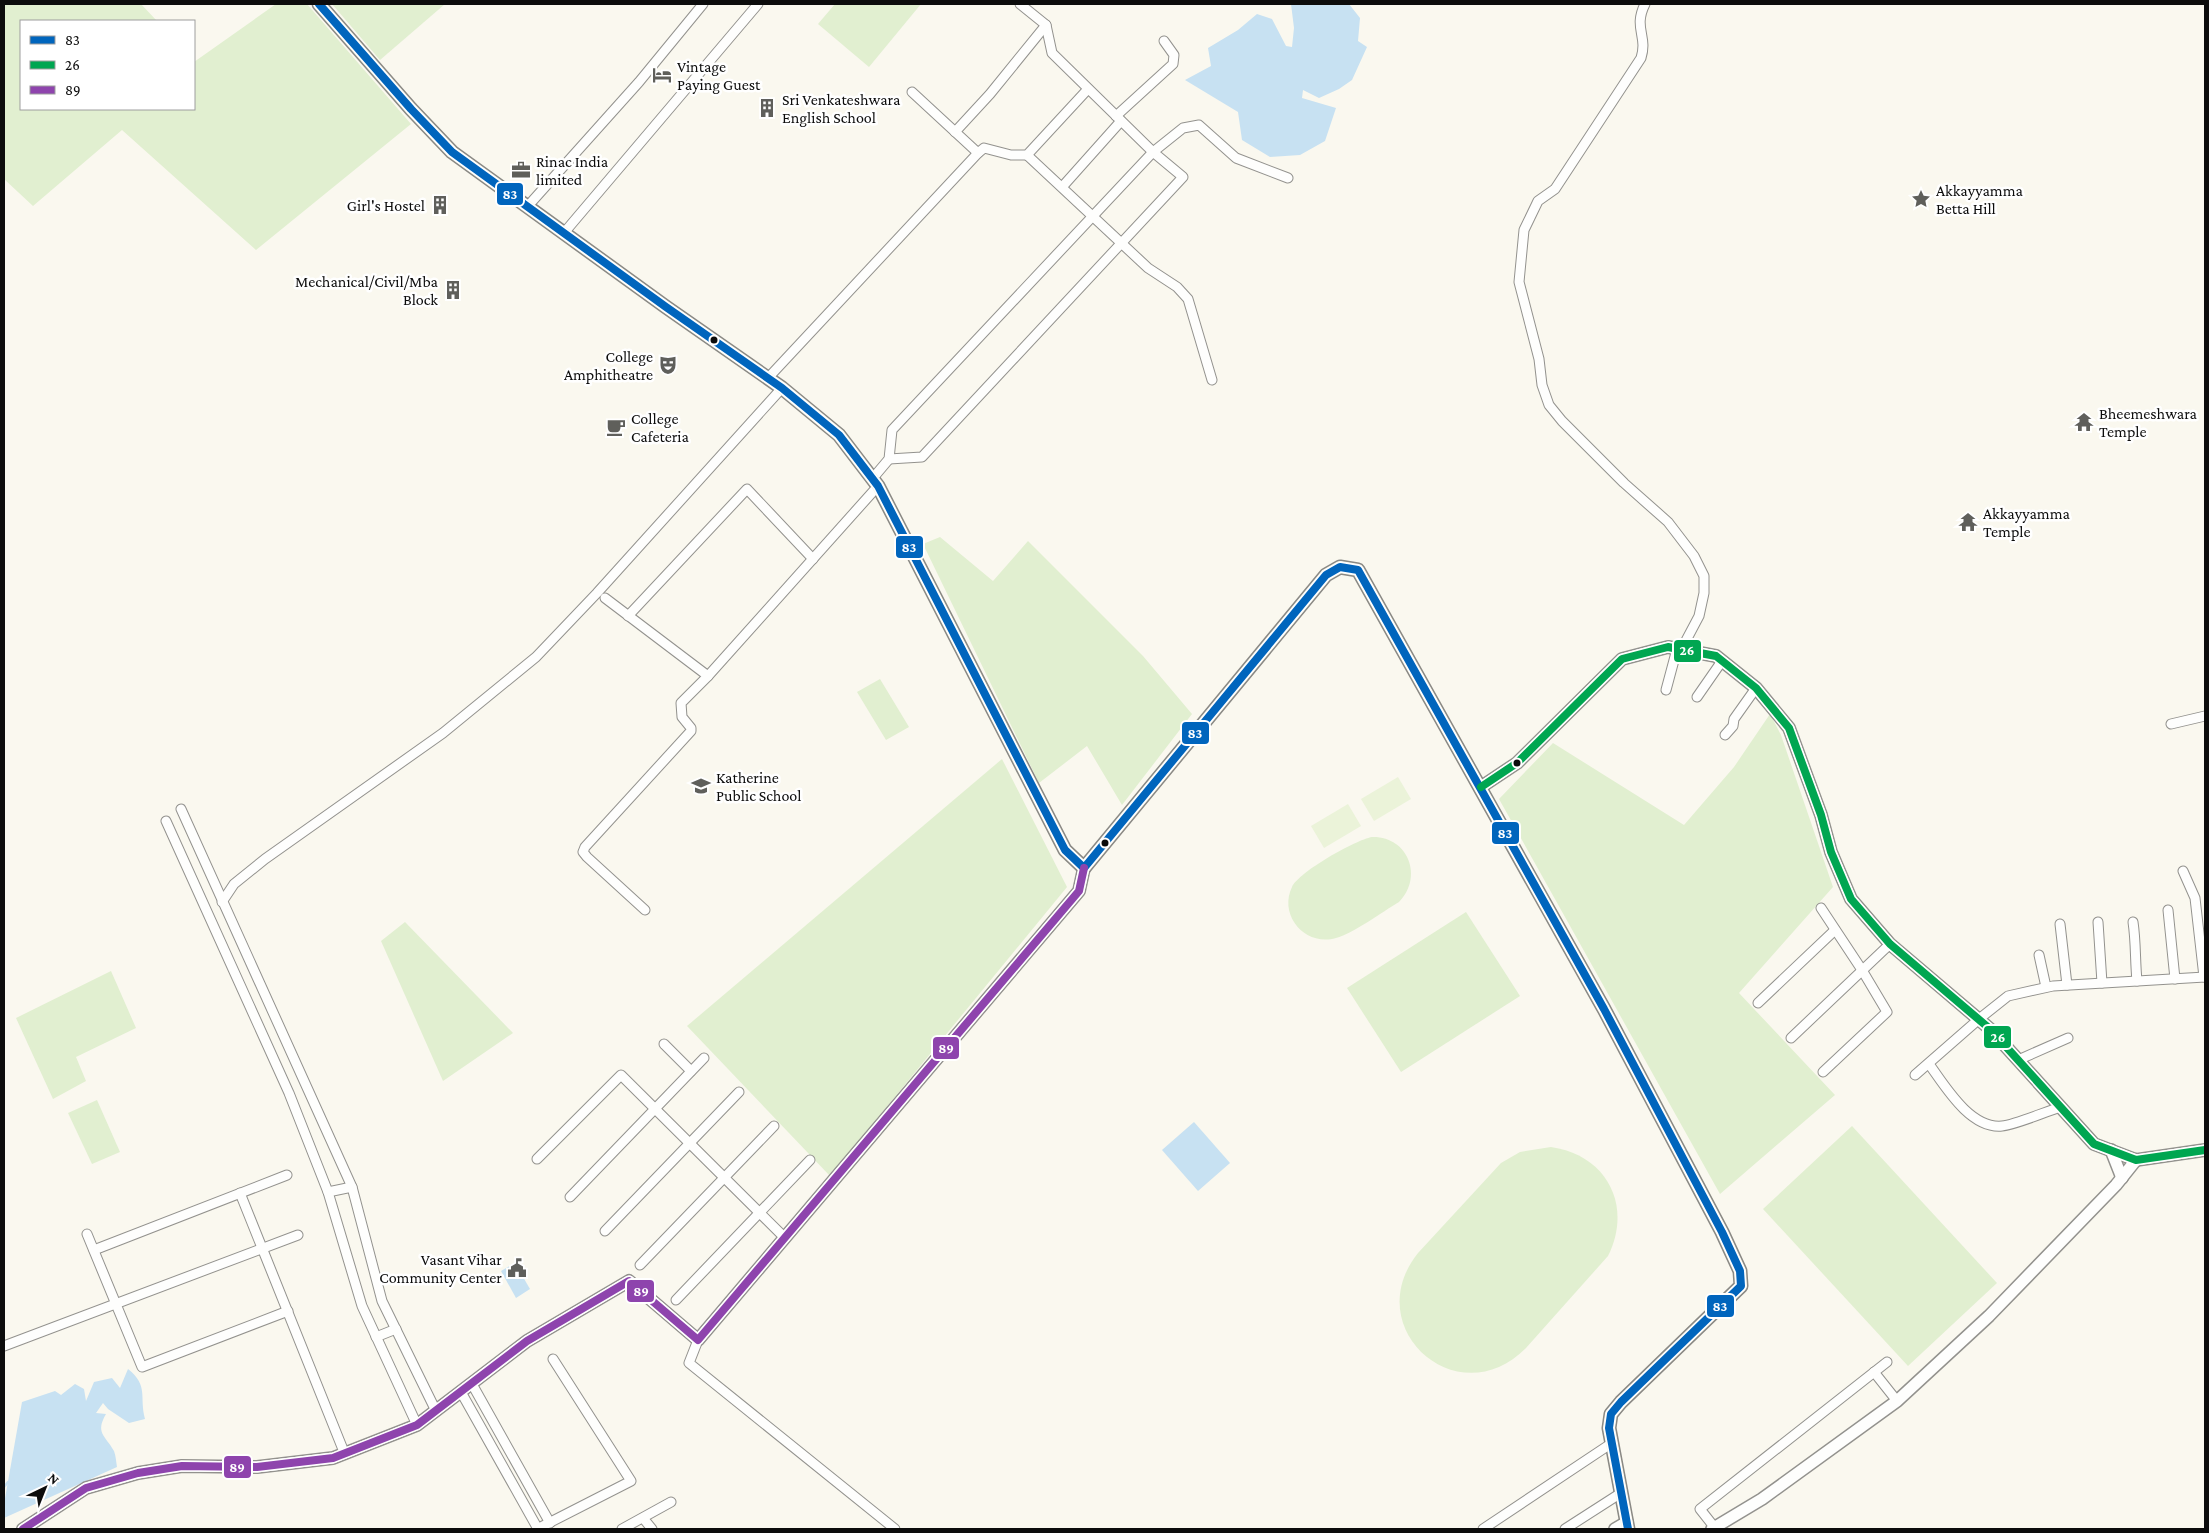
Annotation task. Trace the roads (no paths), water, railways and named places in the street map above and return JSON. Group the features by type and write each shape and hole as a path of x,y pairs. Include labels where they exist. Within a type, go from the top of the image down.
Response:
{"main road":[{"path":"319,4 443,143 563,234 782,388 839,435 876,482 1065,850 1084,868 1326,575 1340,567 1358,570 1604,1009 1722,1232 1740,1271 1741,1286 1621,1402 1611,1414 1609,1428 1627,1526"}],"street":[{"path":"527,207 640,82 703,4"},
{"path":"563,234 758,4"},
{"path":"889,459 922,457 1183,177 1153,152 1052,53 1046,25 1020,4"},
{"path":"1645,4 1639,16 1644,50 1641,58 1555,189 1538,201 1524,230 1519,282 1549,405 1624,483 1668,522 1694,556 1704,576 1704,593 1699,616 1679,649 1666,690"},
{"path":"955,132 990,94 1046,25"},
{"path":"1063,186 1119,118 1173,64 1174,55 1164,41"},
{"path":"1027,155 1088,89"},
{"path":"912,92 978,153"},
{"path":"644,910 587,857 584,849 691,731 692,728 682,717 681,703 708,676 813,559 876,482 889,459 892,430 1153,152 1183,128 1199,126 1236,158 1288,178"},
{"path":"768,378 984,148 1011,155 1027,155 1063,186 1148,268 1177,287 1188,300 1212,380"},
{"path":"222,902 234,884 265,859 442,733 536,657 597,593 782,388"},
{"path":"628,616 747,489 813,559"},
{"path":"605,598 708,676"},
{"path":"1480,787 1517,763 1622,659 1668,647 1716,656 1756,688 1789,728 1821,815 1831,852 1851,899 1890,944 1979,1019 2094,1144 2136,1160 2205,1150"},
{"path":"1697,697 1722,661"},
{"path":"1725,734 1733,726 1734,719 1756,688"},
{"path":"2171,724 2205,716"},
{"path":"181,810 352,1187 382,1301 436,1411"},
{"path":"166,821 289,1093 328,1192 362,1306 417,1425"},
{"path":"891,1528 689,1364 698,1340 1079,891 1084,868"},
{"path":"1915,1076 2008,996 2046,987 2204,977 2195,898 2182,871"},
{"path":"1821,908 1887,1012 1823,1072"},
{"path":"2168,910 2175,979"},
{"path":"2098,922 2102,983"},
{"path":"2132,922 2136,941 2134,950 2137,981"},
{"path":"2060,924 2067,985"},
{"path":"1758,1003 1835,930"},
{"path":"1791,1038 1890,944"},
{"path":"2039,955 2046,987"},
{"path":"2018,1060 2068,1038"},
{"path":"664,1044 691,1071"},
{"path":"570,1197 704,1058"},
{"path":"1929,1064 1953,1096 1976,1120 2002,1126 2061,1107"},
{"path":"537,1159 621,1075 785,1238"},
{"path":"605,1231 739,1092"},
{"path":"640,1265 774,1126"},
{"path":"2111,1150 2122,1178"},
{"path":"676,1300 810,1160"},
{"path":"1887,1362 1700,1509 1714,1528 1762,1499 1897,1401 1989,1316 2122,1178 2136,1160"},
{"path":"94,1250 287,1174"},
{"path":"328,1192 352,1187"},
{"path":"240,1192 344,1452"},
{"path":"87,1234 142,1367 288,1311"},
{"path":"4,1346 298,1235"},
{"path":"22,1529 86,1488 138,1473 182,1466 257,1468 333,1458 344,1452 417,1425 527,1341 629,1281 698,1340"},
{"path":"376,1337 396,1329"},
{"path":"461,1392 538,1529 631,1481 553,1359"},
{"path":"1874,1372 1897,1401"},
{"path":"472,1384 550,1523"},
{"path":"1483,1529 1612,1443"},
{"path":"1565,1529 1621,1493"},
{"path":"622,1529 671,1502"},
{"path":"643,1518 652,1529"},
{"path":"1615,1529 1627,1526"}],"water":[{"path":"1291,4 1349,4 1360,18 1358,41 1367,47 1352,80 1339,89 1319,98 1303,90 1302,98 1336,108 1325,141 1300,155 1270,157 1242,140 1238,112 1185,80 1211,66 1208,48 1238,30 1257,14 1272,19 1286,46 1292,47 1294,28"},
{"path":"1194,1122 1230,1163 1198,1191 1162,1150"},
{"path":"515,1263 530,1289 516,1298 501,1271"},
{"path":"128,1369 135,1375 141,1386 145,1419 129,1423 108,1409 103,1403 96,1413 106,1414 101,1430 114,1451 117,1467 4,1518 4,1504 22,1402 55,1391 61,1395 75,1384 84,1389 86,1401 94,1382 112,1378 120,1388"}],"waterway":[{"path":"4,1487 8,1482"}],"place":[{"name":"Vintage Paying Guest","path":"662,75"},
{"name":"Sri Venkateshwara English School","path":"767,108"},
{"name":"Rinac India limited","path":"521,170"},
{"name":"Akkayyamma Betta Hill","path":"1921,199"},
{"name":"Girl's Hostel","path":"440,205"},
{"name":"Mechanical/Civil/Mba Block","path":"453,290"},
{"name":"College Amphitheatre","path":"668,365"},
{"name":"Bheemeshwara Temple","path":"2084,422"},
{"name":"College Cafeteria","path":"616,427"},
{"name":"Akkayyamma Temple","path":"1968,522"},
{"name":"Katherine Public School","path":"701,786"},
{"name":"Vasant Vihar Community Center","path":"517,1268"}]}
